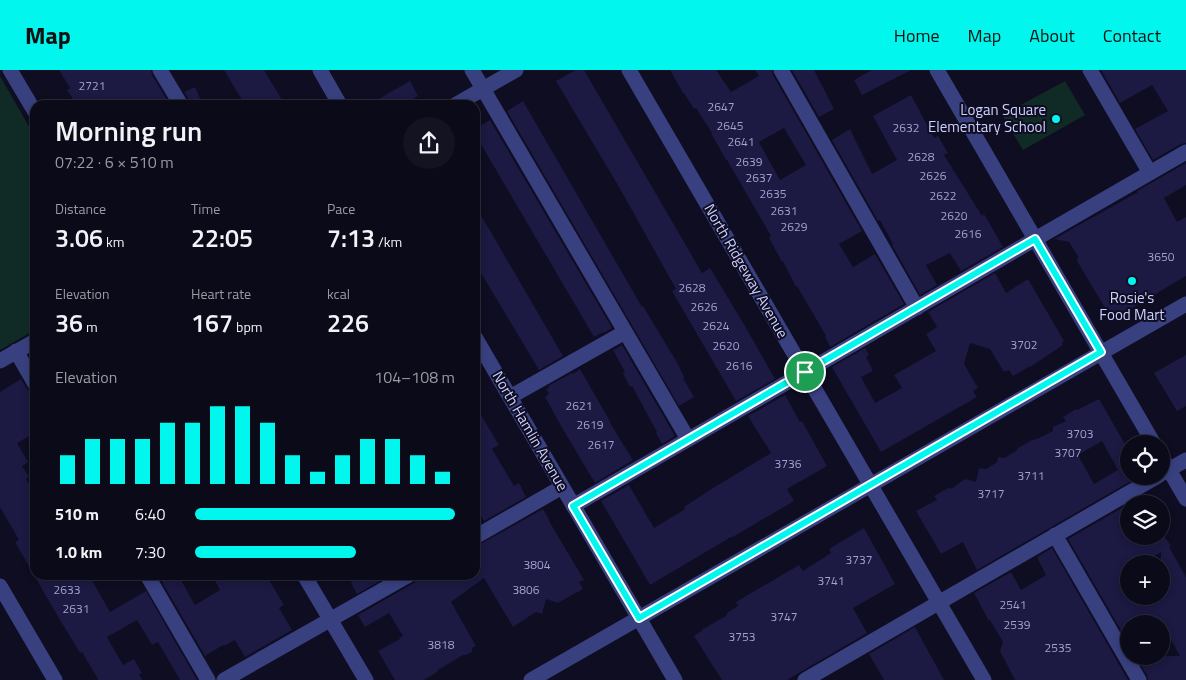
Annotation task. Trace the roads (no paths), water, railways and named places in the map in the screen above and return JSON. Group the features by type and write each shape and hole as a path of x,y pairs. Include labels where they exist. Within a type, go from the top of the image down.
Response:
{"street":[{"path":"10,70 30,104"},
{"path":"160,70 178,100"},
{"path":"320,70 337,100"},
{"path":"472,70 688,439"},
{"path":"464,100 516,70"},
{"name":"North Ridgeway Avenue","path":"629,70 984,680"},
{"path":"780,70 917,308"},
{"path":"937,70 1149,435"},
{"path":"1090,70 1150,173"},
{"path":"573,506 1186,152"},
{"path":"531,680 1186,304"},
{"path":"510,396 625,332"},
{"path":"0,361 30,344"},
{"name":"North Hamlin Avenue","path":"480,345 675,680"},
{"path":"16,351 30,375"},
{"path":"1170,469 1186,460"},
{"path":"1170,481 1186,499"},
{"path":"805,680 826,675 939,603 1142,485"},
{"path":"480,534 562,487"},
{"path":"1055,536 1139,680"},
{"path":"149,580 208,680"},
{"path":"307,580 366,680"},
{"path":"224,680 399,580"},
{"path":"0,586 55,680"}],"place":[{"name":"Logan Square Elementary School","path":"1056,119"},
{"name":"Rosie's Food Mart","path":"1132,281"}]}
